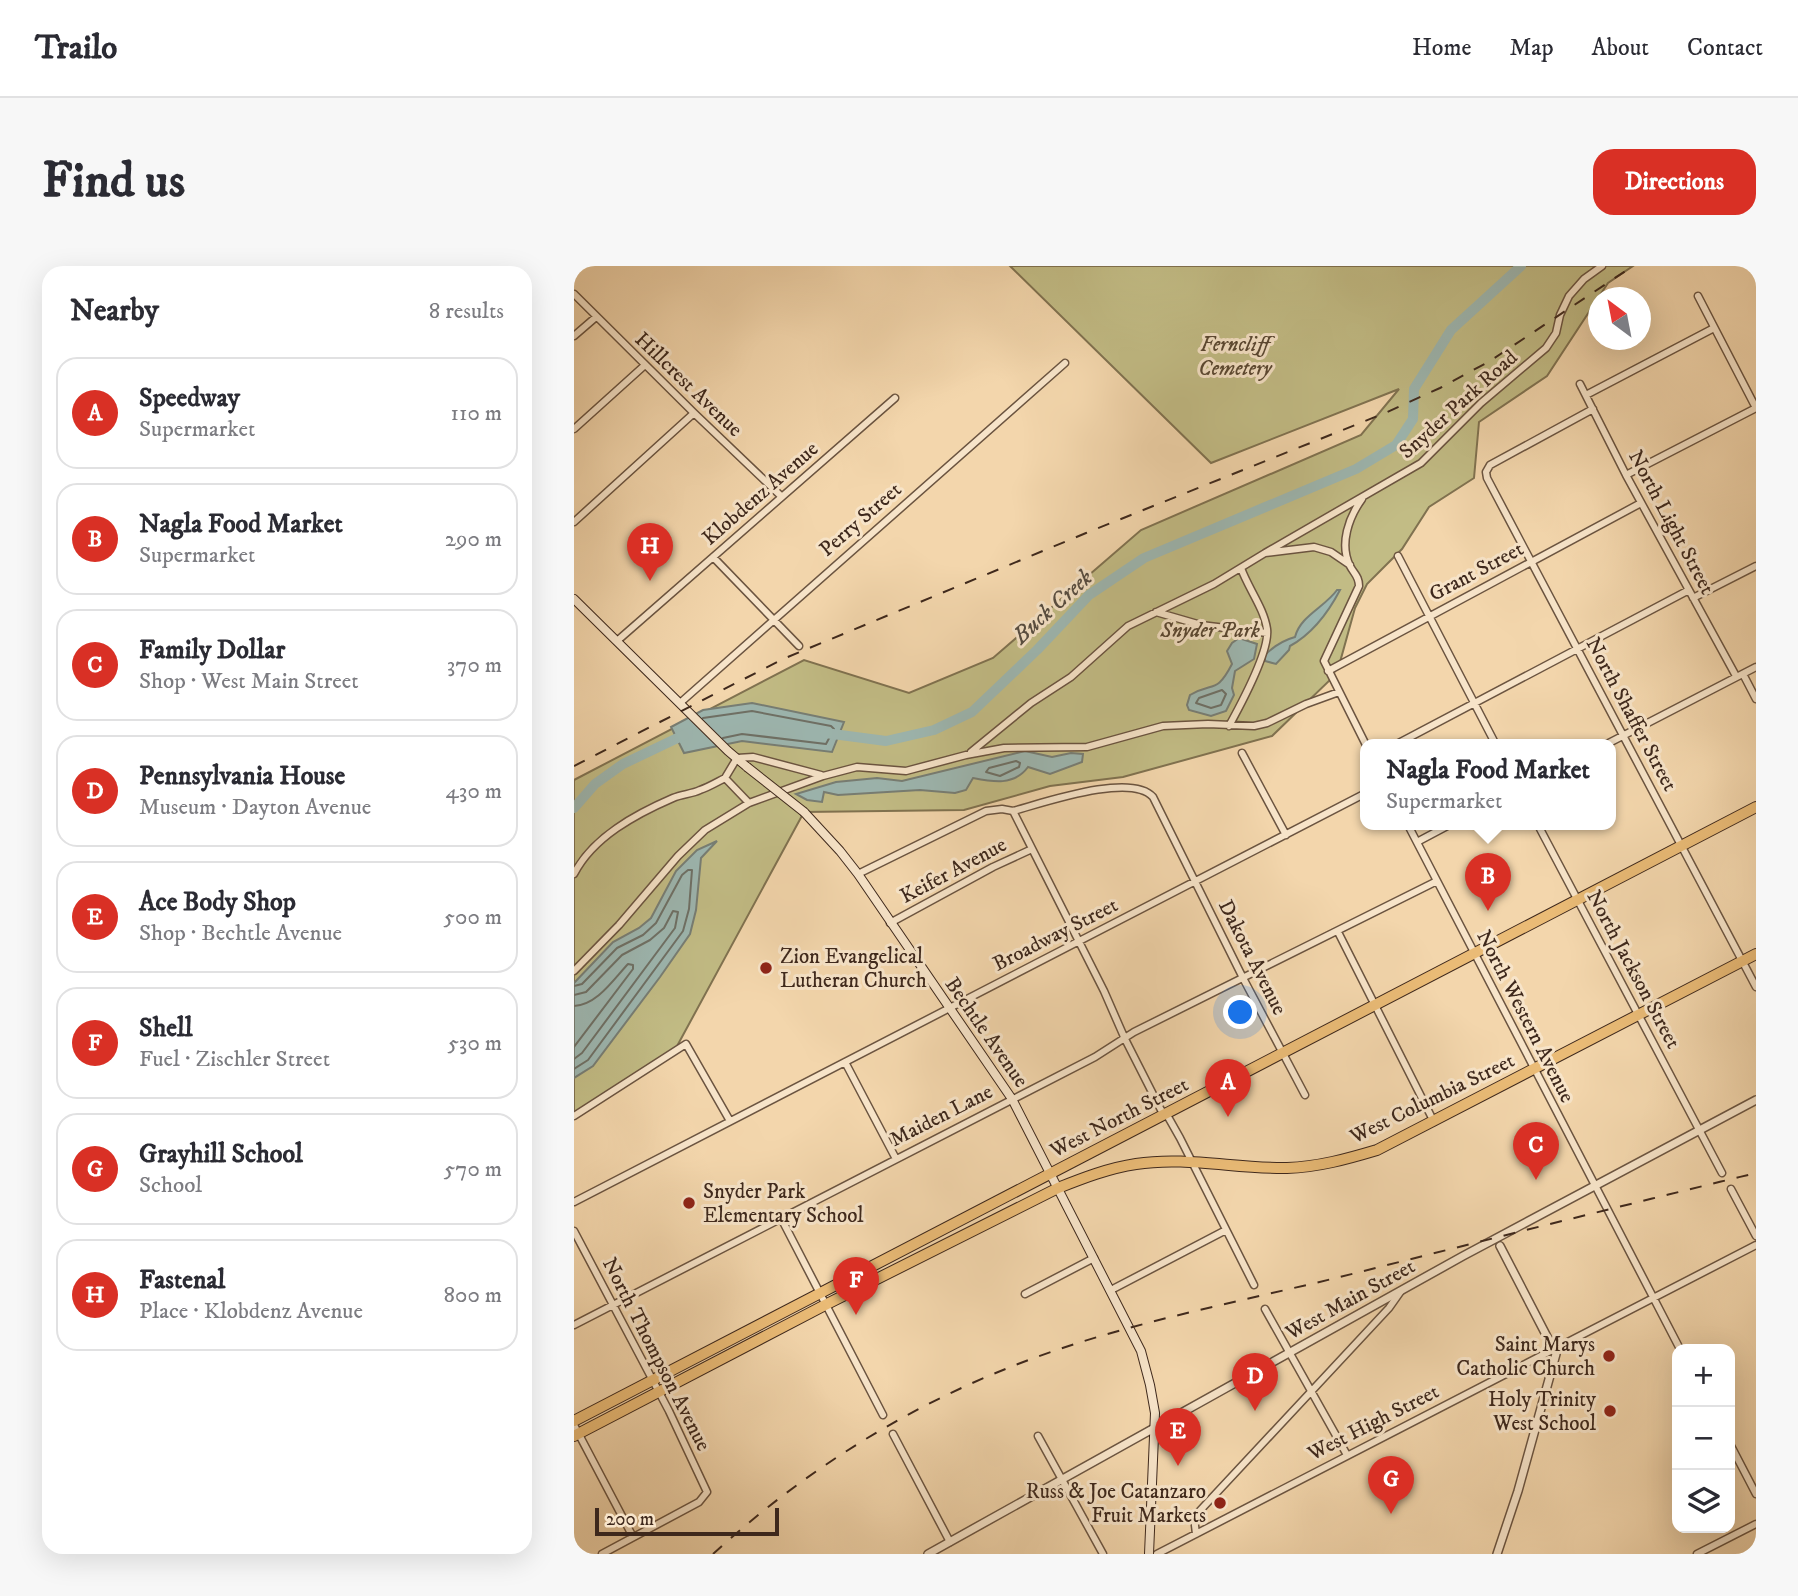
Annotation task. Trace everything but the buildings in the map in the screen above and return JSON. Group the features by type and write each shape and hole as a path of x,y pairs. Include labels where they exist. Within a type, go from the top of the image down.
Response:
{"main road":[{"name":"Bechtle Avenue","path":"574,599 728,751 804,812 858,874 1012,1099 1141,1351 1155,1413 1149,1554"},
{"name":"West North Street","path":"575,1429 653,1379 1167,1115 1756,807"},
{"name":"West Columbia Street","path":"1058,1188 1089,1176 1135,1164 1192,1163 1287,1168 1322,1164 1377,1150 1756,954"},
{"name":"West North Street","path":"575,1429 659,1391 1058,1188"}],"street":[{"name":"Snyder Park Road","path":"966,755 1031,703 1072,677 1121,632 1155,611 1195,594 1421,463 1482,403 1536,358 1552,341 1560,315 1575,287 1602,266"},
{"name":"Hillcrest Avenue","path":"574,294 782,497"},
{"path":"1626,475 1756,408 1698,296"},
{"path":"574,336 596,317"},
{"path":"1586,395 1714,328"},
{"name":"Perry Street","path":"680,703 1065,363"},
{"path":"574,429 645,365"},
{"name":"North Light Street","path":"1580,384 1693,598 1756,699"},
{"name":"Klobdenz Avenue","path":"617,641 895,398"},
{"name":"North Shaffer Street","path":"1593,408 1497,461 1488,468 1487,478 1756,988"},
{"path":"574,522 694,413"},
{"path":"1363,498 1346,533 1350,565 1358,576 1359,586 1325,656 1324,664 1363,739"},
{"name":"Grant Street","path":"1328,671 1641,503"},
{"name":"Snyder Park Road","path":"1265,553 1314,547 1331,552 1350,565"},
{"path":"1398,556 1493,739"},
{"path":"713,557 799,646"},
{"path":"1693,598 1756,566"},
{"path":"1229,726 1247,690 1267,634 1265,620 1241,568"},
{"path":"1406,739 1689,590"},
{"path":"1155,611 1201,625 1267,634"},
{"path":"1616,739 1756,667"},
{"name":"Snyder Park Road","path":"574,971 695,839 716,822 749,803 823,776 857,767 906,771 966,755 1026,747 1087,747 1163,726 1242,727 1267,723 1339,692"},
{"path":"1242,753 1286,835"},
{"path":"574,874 591,849 624,824 674,797 699,791 725,778 737,758 753,757 823,776"},
{"path":"725,778 749,803"},
{"name":"Dakota Avenue","path":"858,874 977,815 995,810 1013,811 1096,790 1147,790 1153,797 1242,978 1305,1095"},
{"name":"Broadway Street","path":"574,1202 1360,796"},
{"path":"1013,811 1161,1110 1167,1115 1254,1284"},
{"name":"North Western Avenue","path":"1411,830 1676,1344"},
{"path":"1417,842 1440,830"},
{"name":"North Jackson Street","path":"1541,830 1722,1173"},
{"name":"Keifer Avenue","path":"891,923 993,867 1032,849"},
{"name":"Maiden Lane","path":"574,1325 1242,978 1437,881"},
{"path":"1338,932 1434,1122"},
{"path":"574,1116 686,1044 730,1121"},
{"path":"845,1062 895,1157"},
{"name":"West Main Street","path":"928,1554 1594,1185 1756,1100"},
{"path":"1731,1189 1756,1236"},
{"path":"781,1218 883,1415"},
{"path":"1111,1290 1226,1230"},
{"name":"North Thompson Avenue","path":"574,1231 653,1379 706,1487 707,1494 699,1502 633,1537"},
{"name":"West High Street","path":"1157,1554 1756,1245"},
{"path":"1497,1554 1556,1358 1554,1349 1500,1246"},
{"path":"1025,1294 1094,1258"},
{"path":"1196,1534 1193,1523 1195,1517 1389,1308 1401,1291"},
{"path":"1265,1308 1347,1455"},
{"path":"575,1429 633,1537 602,1554"},
{"path":"893,1434 950,1542"},
{"path":"1038,1436 1102,1554"},
{"path":"1735,1454 1756,1494"},
{"path":"1697,1554 1756,1524"}],"green space":[{"name":"Snyder Park","path":"1010,266 1633,266 1605,287 1588,287 1588,313 1547,376 1479,422 1474,478 1429,507 1402,549 1367,584 1355,608 1340,662 1330,680 1272,736 1123,777 1050,786 964,810 804,812 676,1048 574,1115 574,780 804,660 909,693 993,658 1141,530 1361,435 1399,389 1211,463"}],"water":[{"path":"1340,590 1330,607 1312,629 1290,646 1276,664 1265,661 1265,655 1279,644 1295,637 1307,617"},
{"path":"1239,638 1257,644 1254,659 1235,671 1232,688 1234,695 1226,711 1211,716 1189,710 1187,705 1190,695 1218,684 1227,674 1232,664 1227,651"},
{"path":"752,703 844,722 832,752 742,741 684,753 671,727 703,710"},
{"path":"1025,751 1052,757 1071,753 1083,754 1082,762 1050,774 1028,767 1010,780 973,778 966,790 955,793 920,790 838,795 824,792 822,802 807,800 796,794 836,782 877,778 902,781"},
{"path":"717,841 701,858 696,910 690,934 593,1066 574,1078 574,983 613,942 651,918 676,871 697,850"}],"waterway":[{"name":"Buck Creek","path":"825,733 886,741 934,730 972,712 1037,650 1089,595 1144,558 1356,469 1396,445 1413,419 1414,389 1451,330 1521,266"},
{"name":"Buck Creek","path":"574,808 595,784 623,764 688,733"}],"railway":[{"path":"574,766 783,659 1385,413 1440,388 1490,361 1633,266"},
{"path":"713,1554 786,1493 864,1440 946,1395 1034,1358 1147,1323 1756,1173"}],"place":[{"name":"Fastenal","path":"650,581"},
{"name":"Nagla Food Market","path":"1488,911"},
{"name":"Zion Evangelical Lutheran Church","path":"766,968"},
{"name":"Speedway","path":"1228,1117"},
{"name":"Family Dollar","path":"1536,1180"},
{"name":"Snyder Park Elementary School","path":"689,1203"},
{"name":"Shell","path":"856,1315"},
{"name":"Saint Marys Catholic Church","path":"1609,1356"},
{"name":"Pennsylvania House","path":"1255,1411"},
{"name":"Holy Trinity West School","path":"1610,1411"},
{"name":"Ace Body Shop","path":"1178,1466"},
{"name":"Russ & Joe Catanzaro Fruit Markets","path":"1220,1503"},
{"name":"Grayhill School","path":"1391,1514"}],"park label":[{"name":"Ferncliff Cemetery","path":"1235,356"}]}
